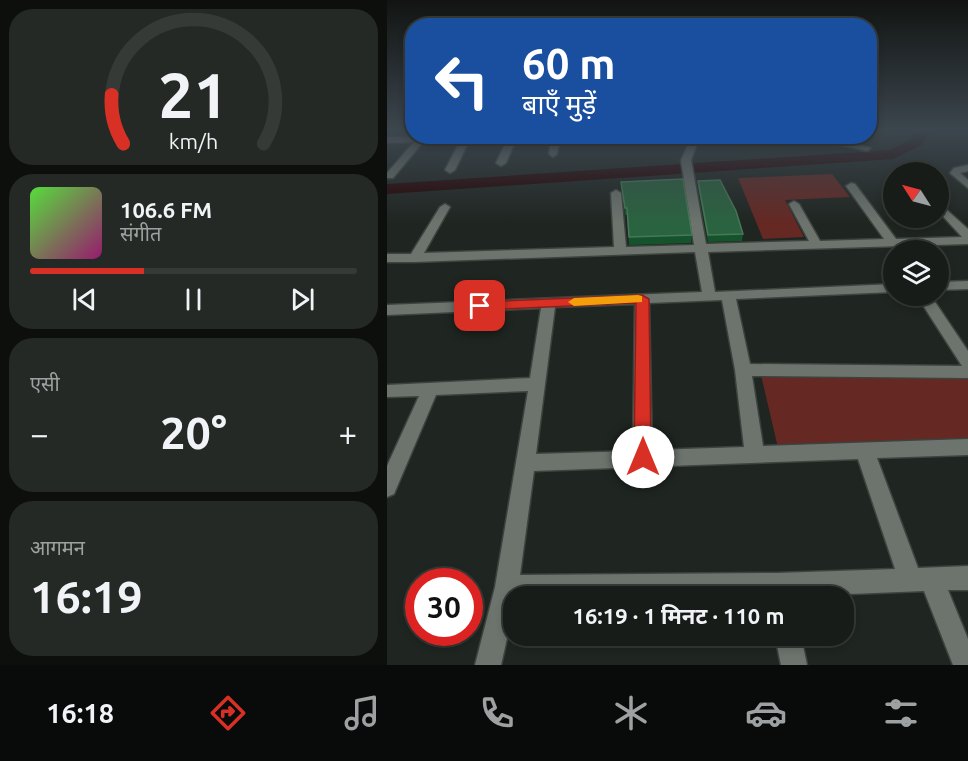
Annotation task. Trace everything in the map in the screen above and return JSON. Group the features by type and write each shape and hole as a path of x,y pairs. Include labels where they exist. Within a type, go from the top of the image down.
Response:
{"street":[{"path":"390,176 402,162"},
{"path":"450,170 454,162"},
{"path":"686,162 709,296"},
{"path":"968,168 957,170 955,173 968,185"},
{"path":"851,186 891,240"},
{"path":"616,193 620,250"},
{"path":"795,204 816,244"},
{"path":"415,258 445,207"},
{"path":"949,217 968,238"},
{"path":"930,240 968,238"},
{"path":"387,258 883,242"},
{"path":"949,286 968,285"},
{"path":"387,310 883,288"},
{"path":"728,295 743,370 755,455"},
{"path":"642,299 643,457"},
{"path":"507,586 549,303"},
{"path":"931,306 968,363"},
{"path":"743,370 968,372"},
{"path":"387,391 538,384"},
{"path":"389,481 431,388"},
{"path":"527,463 968,447"},
{"path":"865,451 922,581 966,665"},
{"path":"850,586 968,578"},
{"path":"488,665 503,603"},
{"path":"790,646 794,665"}],"shaded area":[{"path":"832,174 850,197 785,200 804,237 763,239 738,178"},
{"path":"968,367 968,440 778,448 761,375"}],"building":[{"path":"683,179 692,235 629,237 627,208 625,208 621,182"},
{"path":"720,180 736,211 743,234 708,235 698,181"}],"waterway":[{"path":"387,189 777,162"}],"slow traffic":[{"path":"574,302 638,299"}],"route":[{"path":"480,306 642,299 643,457"}]}
